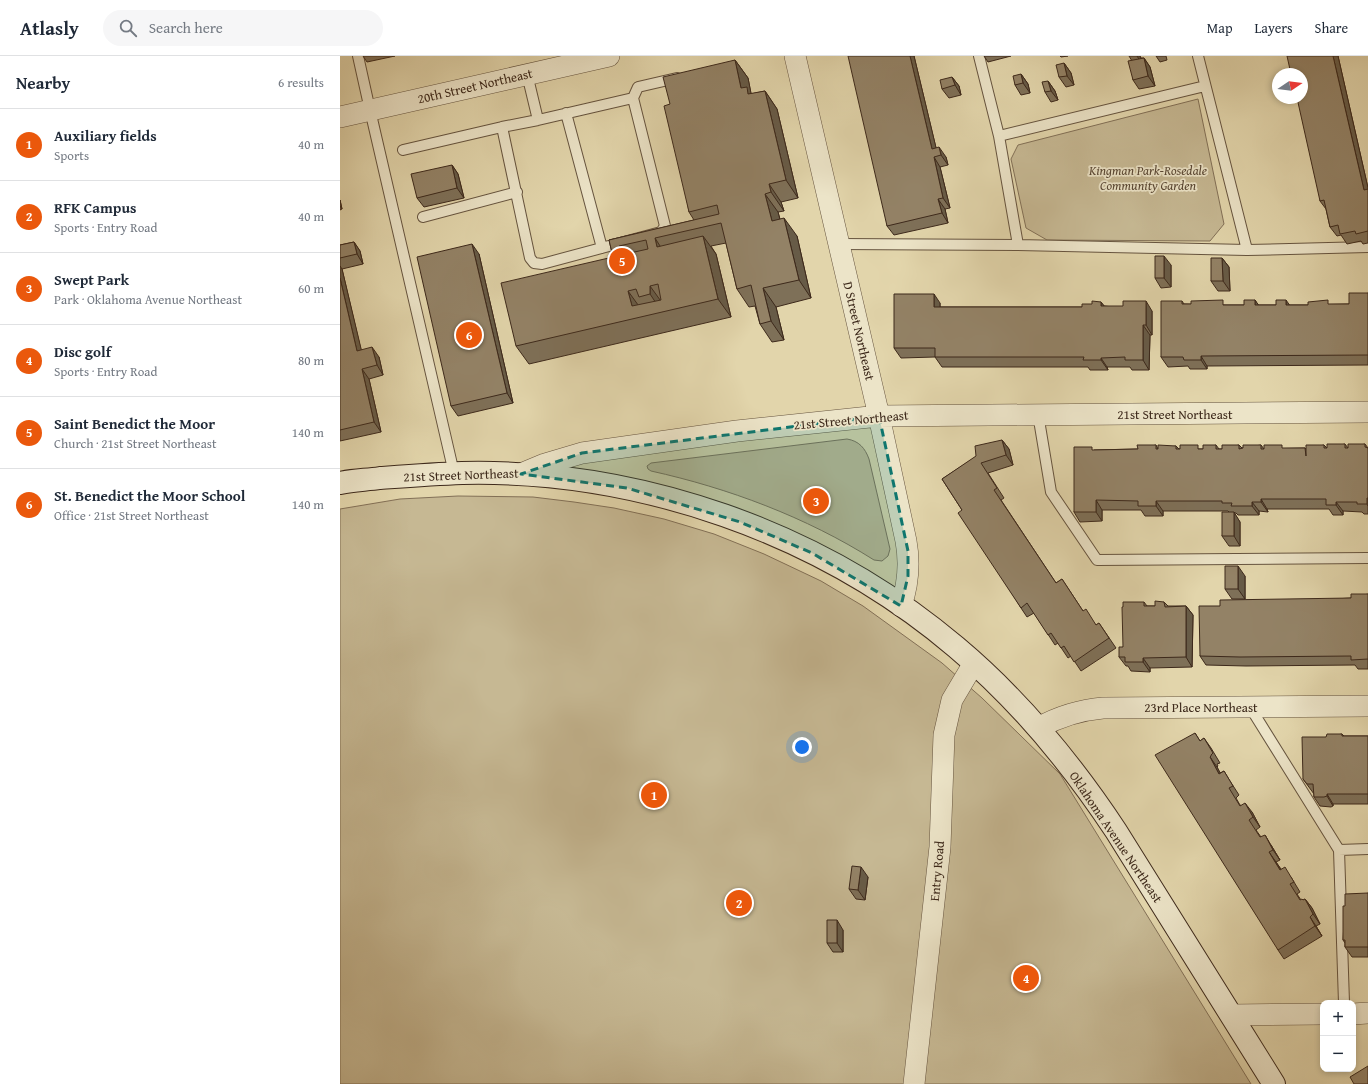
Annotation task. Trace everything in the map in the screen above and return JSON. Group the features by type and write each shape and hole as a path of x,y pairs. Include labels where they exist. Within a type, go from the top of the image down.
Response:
{"street":[{"name":"20th Street Northeast","path":"340,117 609,56"},
{"name":"D Street Northeast","path":"795,56 879,416 908,551 908,576 906,591 901,606"},
{"name":"21st Street Northeast","path":"340,483 404,476 454,473 521,474 545,464 582,453 737,431 879,416 1368,412"},
{"name":"Oklahoma Avenue Northeast","path":"521,474 571,479 627,488 672,499 713,512 772,535 812,553 863,581 901,606 955,646 974,663 1038,728 1066,762 1100,808 1274,1084"},
{"name":"Entry Road","path":"914,1084 940,847 944,735 952,700 974,663"},
{"name":"23rd Place Northeast","path":"1038,728 1066,715 1092,709 1368,706"},
{"path":"1356,1014 1368,1013"},
{"path":"1231,1015 1320,1014"}],"lane":[{"path":"358,56 454,473"},
{"path":"979,56 999,136 1018,244"},
{"path":"1198,56 1247,250"},
{"path":"527,74 538,120"},
{"path":"502,127 530,258 534,263 542,264 661,232 665,226 633,98 638,87 688,76"},
{"path":"999,136 1205,86"},
{"path":"402,150 633,98"},
{"path":"566,113 602,248"},
{"path":"423,217 516,192"},
{"path":"839,244 1018,244 1247,250 1368,247"},
{"path":"1038,414 1051,492 1098,560 1368,558"},
{"path":"1250,707 1339,850 1344,1000"},
{"path":"1339,850 1368,849"}],"highlighted area":[{"path":"879,416 908,551 908,576 901,606 812,553 740,522 627,488 521,474 582,453"}],"green space":[{"name":"Kingman Park-Rosedale Community Garden","path":"1198,99 1224,224 1210,241 1047,240 1026,228 1011,159 1018,145"},
{"path":"847,439 855,441 861,446 869,459 890,549 888,556 882,561 874,560 821,530 794,517 737,495 651,471 647,466 651,463"},
{"path":"458,496 533,497 574,502 614,508 664,519 714,534 764,554 821,581 863,606 942,663 982,698 1060,774 1251,1084 340,1084 340,509 400,499"}],"building":[{"path":"848,56 910,56 932,149 939,147 941,155 934,157 943,198 938,199 942,213 887,226"},
{"path":"1287,56 1333,56 1364,190 1368,189 1368,231 1356,234 1355,231 1340,234 1338,225 1330,227 1324,200 1320,201 1298,104 1308,104 1308,68 1290,68"},
{"path":"1144,58 1148,76 1133,80 1128,61"},
{"path":"735,60 741,88 747,87 748,94 765,91 786,180 769,184 771,192 765,194 772,221 784,218 799,280 763,288 771,321 760,324 751,285 737,289 721,223 655,238 657,247 703,236 718,299 516,346 501,283 613,257 609,240 719,214 717,205 689,212 664,106 670,104 663,77","holes":["646,240 648,249 621,255 619,246","658,284 661,300 632,306 628,291 636,289 639,297 650,294 650,286"]},
{"path":"1064,63 1067,76 1059,77 1056,65"},
{"path":"1021,74 1023,83 1015,85 1013,76"},
{"path":"952,77 955,85 942,89 940,80"},
{"path":"1048,81 1051,91 1045,92 1042,82"},
{"path":"452,165 457,188 417,198 411,174"},
{"path":"354,242 357,254 340,258 340,245"},
{"path":"472,244 507,393 451,406 417,257"},
{"path":"1155,256 1164,256 1164,278 1155,278"},
{"path":"1211,258 1222,258 1223,281 1211,281"},
{"path":"340,278 357,351 372,347 377,365 362,369 374,422 340,430"},
{"path":"1349,293 1368,293 1368,355 1201,356 1201,360 1184,360 1183,357 1161,357 1161,301 1182,301 1182,304 1191,304 1191,301 1223,300 1223,305 1244,305 1244,300 1255,300 1255,305 1276,305 1276,300 1286,300 1286,305 1308,305 1308,302 1328,300 1328,304 1349,304"},
{"path":"894,294 934,294 934,307 1082,307 1082,304 1092,304 1092,301 1101,302 1101,306 1123,306 1123,301 1146,301 1146,325 1143,325 1143,360 1125,360 1125,357 1101,358 1101,360 1083,360 1084,357 935,357 935,348 894,348"},
{"path":"1002,440 1006,455 981,463 997,488 994,490 1056,583 1062,579 1083,611 1086,609 1096,625 1099,623 1109,638 1074,662 1064,646 1061,648 1051,633 1048,635 1027,603 1021,608 958,513 962,510 942,479 976,456 975,446"},
{"path":"1327,444 1345,444 1345,448 1348,448 1348,444 1365,444 1365,447 1368,448 1367,504 1357,504 1357,502 1336,502 1336,505 1326,505 1326,499 1261,499 1261,502 1252,502 1252,506 1231,506 1232,503 1222,503 1222,501 1156,501 1156,506 1138,506 1138,501 1096,500 1096,512 1074,512 1074,447 1092,447 1092,450 1138,449 1137,445 1156,445 1156,449 1158,449 1158,445 1176,446 1176,449 1180,449 1180,445 1198,445 1198,449 1203,449 1203,445 1216,445 1216,449 1222,449 1222,445 1239,445 1239,449 1243,448 1243,445 1261,445 1261,449 1264,449 1264,445 1282,445 1282,448 1305,448 1306,456 1306,445 1324,445 1324,448 1327,448"},
{"path":"1222,512 1234,512 1234,536 1222,536"},
{"path":"1225,566 1238,566 1238,589 1225,589"},
{"path":"1351,594 1368,594 1368,659 1351,660 1351,656 1200,656 1199,606 1220,606 1220,600 1351,598"},
{"path":"1155,601 1164,602 1165,607 1186,606 1186,657 1143,658 1143,662 1125,662 1125,657 1119,657 1119,647 1123,647 1123,602 1144,602 1144,606 1155,606"},
{"path":"1195,733 1200,741 1204,738 1213,753 1210,757 1219,774 1224,771 1233,786 1229,788 1240,806 1245,803 1253,817 1249,820 1260,837 1265,835 1273,850 1269,852 1280,870 1285,867 1294,882 1290,884 1300,900 1305,899 1313,914 1310,917 1315,926 1278,950 1155,755"},
{"path":"1327,734 1342,734 1342,736 1368,736 1368,794 1327,794 1327,796 1324,797 1314,797 1313,784 1307,784 1303,779 1302,737 1326,737"},
{"path":"852,866 861,867 858,890 849,889"},
{"path":"1368,893 1368,947 1345,947 1345,940 1343,940 1343,906 1345,906 1345,894"},
{"path":"827,920 837,920 837,943 827,943"},
{"path":"1368,1066 1368,1084 1354,1084 1350,1077"}],"place":[{"name":"Saint Benedict the Moor","path":"622,261"},
{"name":"St. Benedict the Moor School","path":"469,335"},
{"name":"Swept Park","path":"816,501"},
{"name":"Auxiliary fields","path":"654,795"},
{"name":"RFK Campus","path":"739,903"},
{"name":"Disc golf","path":"1026,978"}]}
